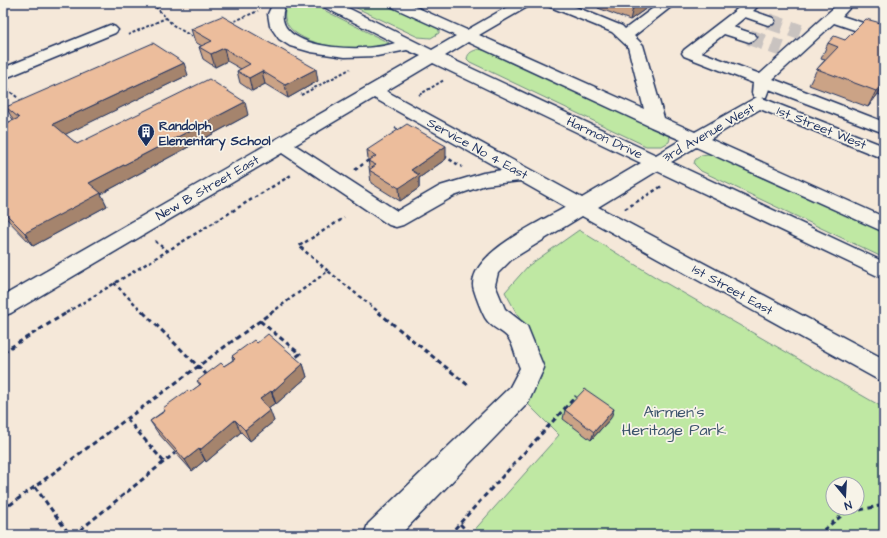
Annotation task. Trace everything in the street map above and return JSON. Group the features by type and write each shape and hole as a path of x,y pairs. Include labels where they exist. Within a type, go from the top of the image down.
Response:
{"street":[{"path":"280,3 275,9 274,13 278,27 287,37 302,45 327,51 358,53 388,50 409,44"},
{"name":"Harmon Drive","path":"327,3 432,56 884,271"},
{"path":"395,3 884,225"},
{"name":"New B Street East","path":"3,307 524,3"},
{"path":"630,40 669,3"},
{"path":"565,5 617,29 630,40 657,122"},
{"path":"840,10 884,24"},
{"path":"840,10 884,35"},
{"path":"759,102 762,81 797,42 840,10"},
{"path":"738,16 758,29 738,16"},
{"path":"738,16 690,53 884,128"},
{"path":"4,80 110,30"},
{"name":"Service No 4 East","path":"373,90 582,207"},
{"name":"3rd Avenue West","path":"379,535 519,395 532,368 519,333 495,315 484,285 488,270 504,253 759,102"},
{"name":"1st Street West","path":"759,102 884,153"},
{"path":"281,144 396,220 447,191 483,179 524,174"},
{"name":"1st Street East","path":"582,207 884,370"}],"path":[{"path":"152,3 172,25 198,40"},
{"path":"229,24 262,9"},
{"path":"195,39 202,36"},
{"path":"301,95 352,68"},
{"path":"402,106 449,77"},
{"path":"4,80 18,98"},
{"path":"395,128 401,131"},
{"path":"442,155 483,179"},
{"path":"349,173 375,156"},
{"path":"3,352 310,163"},
{"path":"605,219 620,213 667,183"},
{"path":"344,218 299,246 469,386"},
{"path":"3,510 328,271"},
{"path":"114,283 209,378"},
{"path":"260,321 300,354 290,362"},
{"path":"449,535 576,396"},
{"path":"127,419 164,462"},
{"path":"74,535 176,453"},
{"path":"35,487 70,535"},
{"path":"3,496 9,506"},
{"path":"816,535 845,513 884,505"},
{"path":"460,524 472,535"}],"green space":[{"path":"288,3 310,3 389,43 378,47 361,49 342,48 322,44 304,38 291,29 285,17"},
{"path":"346,3 384,3 436,26 439,33 431,38 418,37"},
{"path":"479,49 491,52 663,130 670,138 669,142 662,146 646,146 470,62 467,59 468,55"},
{"path":"701,155 715,155 884,231 884,258 701,171 694,164 695,160"},
{"name":"Airmen's Heritage Park","path":"579,230 657,278 884,408 884,535 470,535 559,435 519,395 542,378 521,321 505,292 528,266"}],"building":[{"path":"620,3 640,3 633,8"},
{"path":"222,16 316,69 285,85 262,71 249,78 237,71 250,64 224,48 211,54 199,47 212,41 191,29"},
{"path":"866,19 884,24 884,82 876,91 817,69 838,47 828,43 834,36 845,40"},
{"name":"Randolph Elementary School","path":"153,43 184,63 53,124 77,144 209,79 245,102 89,183 101,193 25,233 3,211 3,119 7,123 19,118 6,107"},
{"path":"407,124 446,146 411,170 419,175 399,188 369,170 376,165 368,161 376,156 367,150"},
{"path":"268,334 303,364 272,392 271,391 260,399 270,410 245,430 235,420 200,450 199,449 185,460 150,421 165,411 163,408 188,390 190,392 201,384 197,381 221,363 224,366 235,359 232,356 254,340 257,343"},
{"path":"585,389 614,409 594,432 565,410"}],"tunnel":[{"path":"768,21 800,32"},
{"path":"749,37 782,49"}],"place":[{"name":"Randolph Elementary School","path":"146,147"}]}
